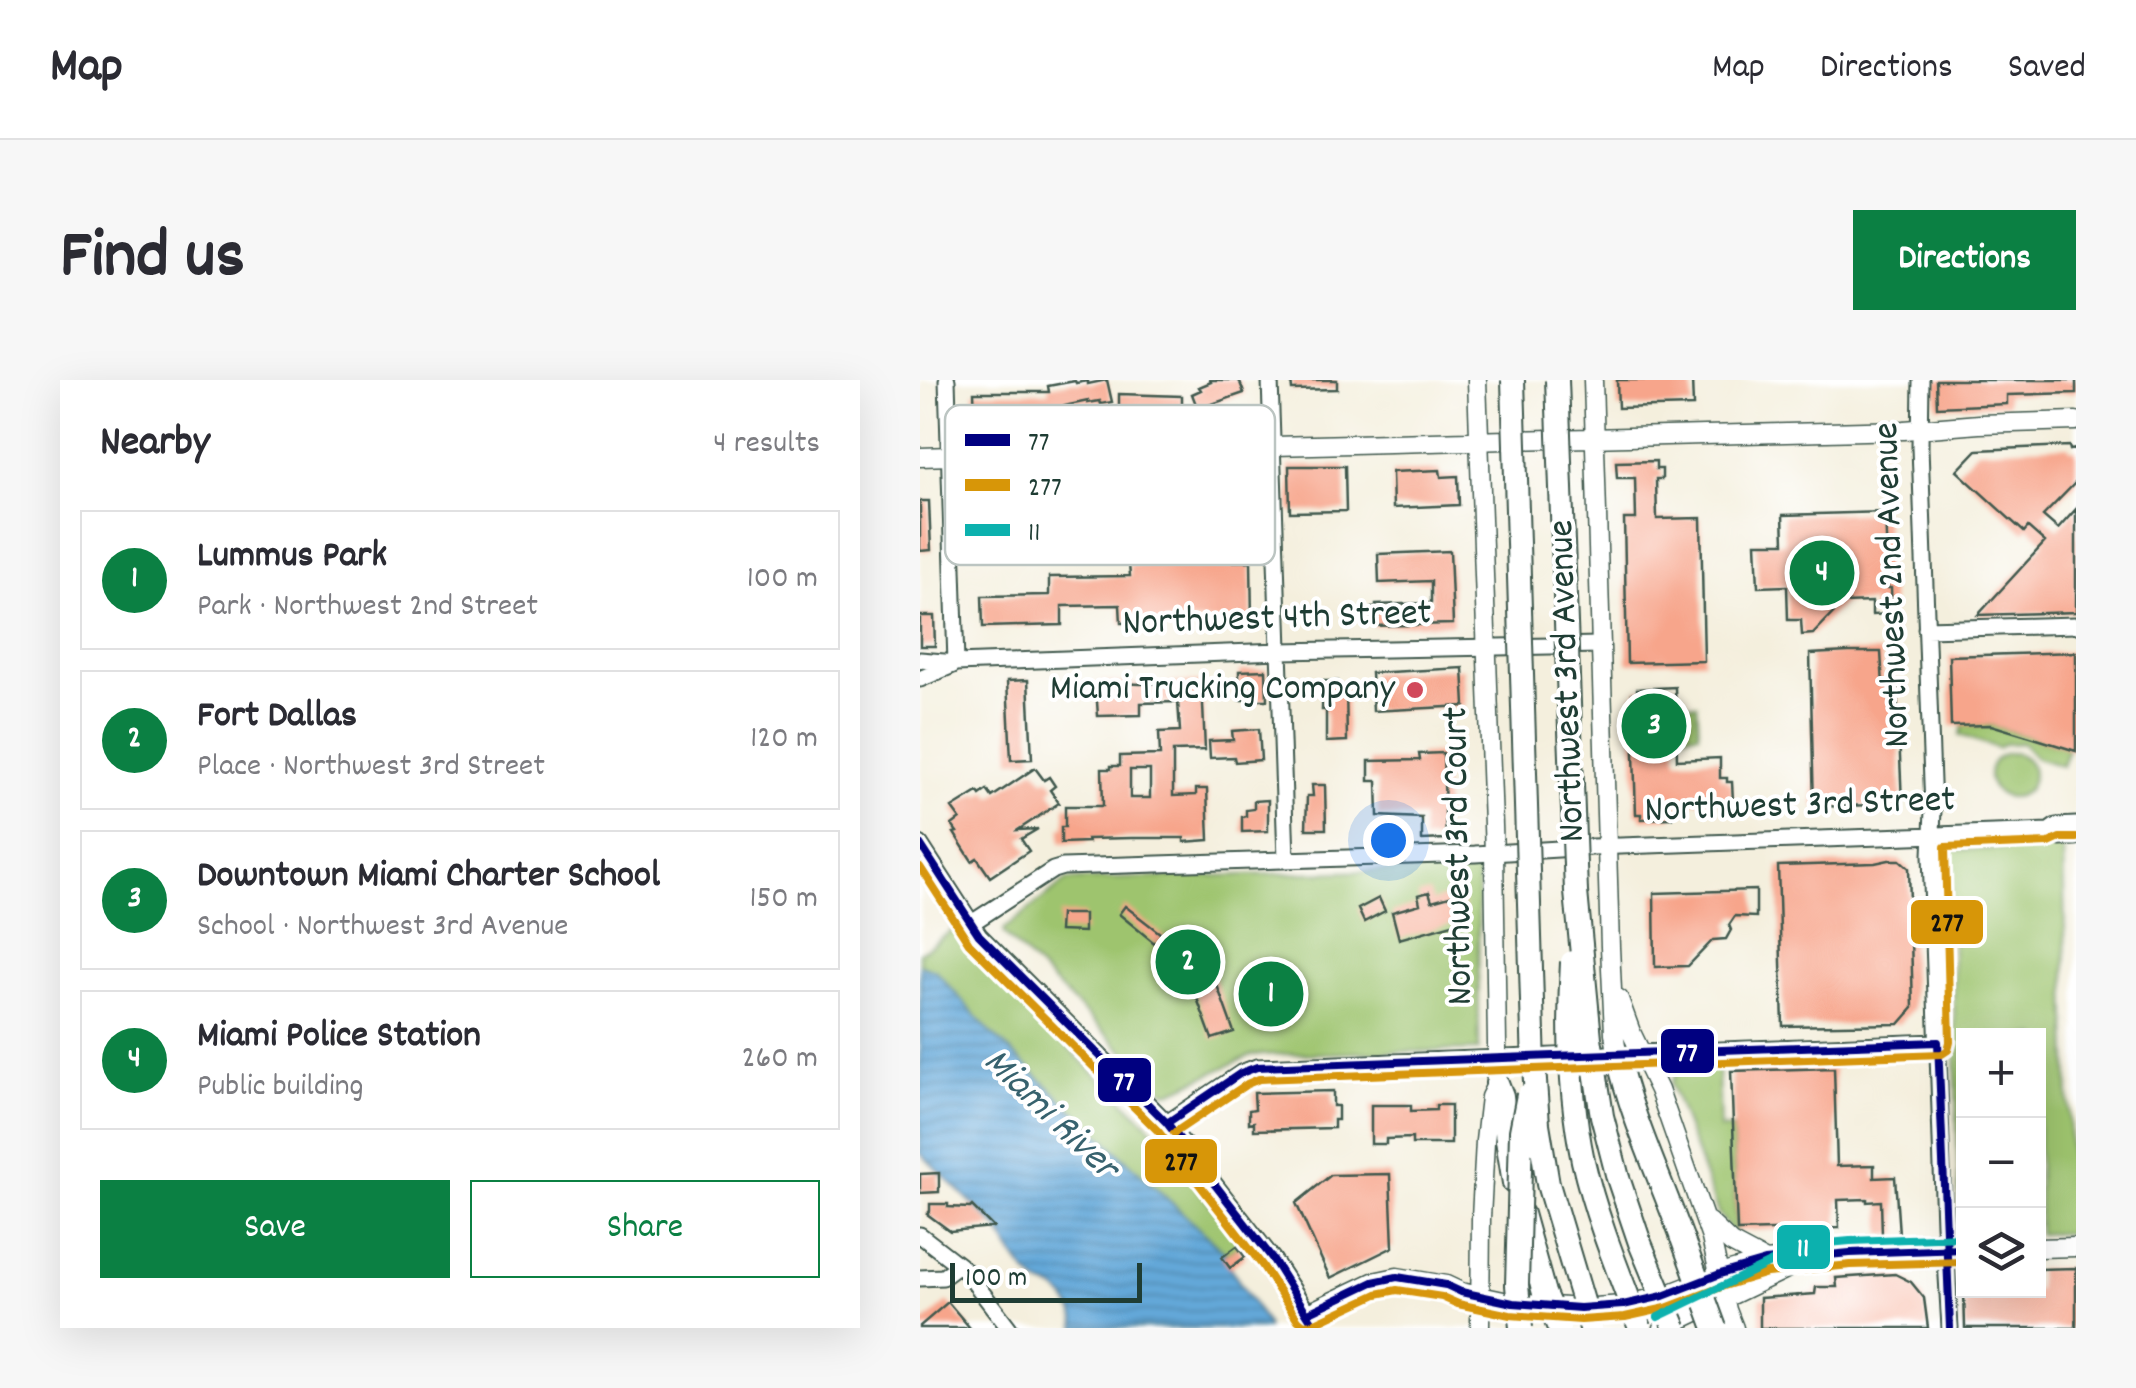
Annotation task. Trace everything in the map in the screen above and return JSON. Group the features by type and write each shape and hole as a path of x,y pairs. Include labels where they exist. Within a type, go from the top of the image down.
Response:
{"highway":[{"path":"1514,380 1538,1124 1548,1184 1591,1328"},
{"path":"1558,380 1576,892 1590,1038 1602,1116 1628,1209 1675,1328"},
{"path":"1576,892 1569,1019 1574,1108 1592,1196 1640,1328"},
{"path":"1618,1053 1624,1083 1715,1328"},
{"path":"1521,1328 1517,1285 1520,1132 1534,1067"},
{"path":"1497,1083 1515,1185 1544,1293 1559,1328"},
{"path":"1544,1293 1548,1328"}],"main road":[{"name":"Northwest 3rd Court","path":"1477,380 1494,853 1497,1059 1497,1083 1490,1097 1485,1141 1480,1328"},
{"name":"Northwest 3rd Avenue","path":"1593,380 1607,846 1618,1053"},
{"path":"1275,446 2076,422"},
{"path":"920,457 945,456"},
{"name":"Northwest 3rd Avenue","path":"1613,980 1631,1032 1659,1090 1718,1262 1734,1328"},
{"path":"1702,1214 1730,1243 1765,1261"},
{"path":"2046,1248 2076,1247"},
{"path":"1312,1320 1359,1288 1386,1279 1406,1277 1512,1303 1615,1306 1663,1296 1765,1261 1955,1249"},
{"path":"1663,1328 1810,1257"},
{"path":"1446,1285 1468,1280 1482,1264"}],"street":[{"path":"947,380 948,405"},
{"path":"1270,380 1272,405"},
{"name":"Northwest 2nd Avenue","path":"1921,380 1938,1042 1955,1249 1950,1328"},
{"path":"1275,480 1286,859"},
{"path":"953,565 956,663"},
{"path":"1926,629 2076,625"},
{"name":"Northwest 4th Street","path":"920,660 956,663 1600,645"},
{"name":"Northwest 4th Street","path":"920,679 956,663"},
{"name":"Northwest 3rd Street","path":"970,924 1062,866 1494,853 2049,831 2056,826 2076,826"},
{"name":"Northwest 3rd Street","path":"2049,831 2060,838 2076,837"},
{"path":"920,844 970,924 990,948 1167,1123 1272,1258 1312,1320"},
{"path":"1167,1123 1241,1073 1257,1067 1938,1042"},
{"path":"920,1235 959,1264 1008,1328"},
{"path":"920,1278 943,1278 959,1264"}],"green space":[{"path":"1697,704 1699,733 1682,734 1681,705"},
{"path":"1991,725 2068,748 2062,766 2036,758 2022,743 1998,748 1960,735 1963,726"},
{"path":"2011,753 2026,760 2033,775 2026,790 2011,797 1996,790 1989,775 1996,760"},
{"path":"2063,847 2072,1233 2046,1234 2046,1028 1956,1028 1956,1082 1950,850"},
{"path":"1478,868 1479,1050 1252,1055 1165,1092 1004,934 1004,929 1067,880"},
{"path":"956,928 976,959 1151,1127 1241,1244 1226,1254 989,1031 935,970 920,965 920,953"},
{"path":"1718,1065 1720,1129 1733,1128 1736,1231 1731,1231 1718,1213 1671,1084 1683,1069"}],"water":[{"name":"Miami River","path":"920,965 935,970 989,1031 1226,1254 1223,1257 1267,1328 1076,1328 1067,1300 1053,1288 1032,1279 1000,1230 920,1153"}],"building":[{"path":"1107,380 1112,402 975,405 974,392 1049,392 1048,386 1075,381 1088,384"},
{"path":"1239,380 1244,393 1209,405 1196,405 1192,394 1211,382"},
{"path":"1291,380 1337,380 1337,389 1292,390"},
{"path":"1617,380 1692,380 1693,406 1618,408"},
{"path":"1936,380 2076,380 2076,393 2007,395 2007,404 1937,407"},
{"path":"1119,394 1182,396 1182,405 1119,405"},
{"path":"2069,446 2070,450 2076,449 2076,482 2043,516 2058,529 2076,509 2076,612 1978,615 2045,542 2028,527 2024,532 1957,471 1977,450"},
{"path":"1656,461 1656,469 1662,469 1662,479 1656,479 1657,519 1701,518 1704,661 1627,663 1624,519 1636,519 1635,478 1617,478 1616,462"},
{"path":"1289,466 1345,466 1346,511 1290,512"},
{"path":"1440,470 1441,477 1458,476 1459,505 1393,508 1392,472"},
{"path":"920,501 929,501 931,550 920,551"},
{"path":"1885,512 1892,614 1872,615 1872,602 1843,603 1813,634 1802,635 1801,620 1788,620 1787,586 1758,587 1756,543 1784,543 1783,515"},
{"path":"1450,551 1453,624 1372,626 1372,608 1376,605 1431,603 1431,581 1379,583 1378,554"},
{"path":"1129,565 1251,565 1252,620 1121,623 1120,605 1062,606 1062,625 983,627 982,596 1049,595 1049,577 1130,576"},
{"path":"920,616 934,616 935,646 920,646"},
{"path":"1881,652 1883,686 1897,686 1902,804 1814,807 1810,654"},
{"path":"2076,652 2076,751 1991,725 1951,726 1949,656"},
{"path":"1463,668 1465,706 1373,711 1371,673"},
{"path":"1266,670 1267,700 1239,700 1239,671"},
{"path":"1028,680 1032,759 1011,760 1007,681"},
{"path":"1323,681 1338,681 1338,686 1346,686 1347,741 1326,742"},
{"path":"1099,682 1202,682 1205,750 1173,751 1173,796 1196,795 1196,789 1207,789 1209,840 1132,838 1061,843 1065,806 1103,806 1102,769 1120,766 1120,756 1160,755 1159,732 1180,731 1178,702 1141,703 1141,715 1098,716","holes":["1130,770 1150,770 1150,798 1130,798"]},
{"path":"1675,687 1677,760 1720,758 1720,778 1732,782 1733,801 1677,802 1678,812 1672,812 1672,818 1641,819 1641,814 1636,814 1632,694 1637,694 1637,689"},
{"path":"1259,729 1261,760 1235,762 1234,757 1210,758 1209,741 1233,740 1232,731"},
{"path":"1443,753 1446,839 1422,840 1422,818 1378,816 1377,781 1369,781 1369,761 1420,760 1419,754"},
{"path":"1035,768 1044,780 1049,777 1055,786 1050,790 1059,803 1018,830 1038,829 1021,839 1029,851 990,877 977,858 972,861 954,833 957,832 952,825 960,819 952,808 978,792 980,795 987,790 992,797"},
{"path":"1312,785 1325,785 1326,829 1306,829 1307,796 1313,796"},
{"path":"1268,800 1268,831 1242,832 1246,810 1254,809 1254,801"},
{"path":"1900,860 1909,868 1913,1008 1899,1024 1783,1026 1778,866"},
{"path":"1756,890 1756,917 1735,916 1726,939 1713,940 1688,966 1655,967 1654,893"},
{"path":"1429,892 1432,901 1460,893 1467,920 1399,939 1392,912 1420,904 1418,895"},
{"path":"1379,898 1385,911 1364,922 1358,909"},
{"path":"1125,906 1165,937 1158,946 1119,914"},
{"path":"1060,914 1084,914 1084,932 1059,931"},
{"path":"1213,974 1234,1032 1212,1039 1191,982"},
{"path":"1834,1068 1837,1166 1874,1165 1874,1178 1895,1177 1899,1234 1882,1235 1881,1201 1867,1199 1838,1200 1839,1228 1737,1231 1731,1071"},
{"path":"1333,1091 1333,1106 1338,1106 1334,1128 1254,1130 1254,1122 1249,1123 1249,1110 1255,1109 1254,1093"},
{"path":"1371,1105 1411,1105 1411,1111 1451,1105 1451,1144 1412,1144 1412,1138 1371,1144"},
{"path":"939,1173 939,1192 920,1193 920,1174"},
{"path":"1390,1174 1393,1247 1330,1278 1296,1203 1331,1175"},
{"path":"930,1204 972,1206 993,1227 950,1231 927,1214"},
{"path":"1237,1246 1245,1257 1230,1268 1222,1257"},
{"path":"2076,1268 2076,1328 1965,1328 1964,1298 2046,1298 2046,1269"},
{"path":"1895,1274 1911,1282 1924,1298 1928,1328 1760,1328 1760,1298 1815,1294 1816,1287 1837,1287 1836,1278"},
{"path":"948,1302 970,1328 920,1328 920,1326"}],"transit line":[{"name":"277","path":"1174,1133 1259,1079 1942,1054 1950,1042 1945,847 2049,843 2076,838"},
{"name":"77","path":"920,844 979,935 1167,1123 1272,1258 1316,1328"},
{"name":"277","path":"920,867 969,943 1158,1131 1304,1325 1377,1294 1397,1290 1510,1315 1581,1320 1625,1317 1666,1308 1767,1273 1851,1265 1956,1262"},
{"name":"77","path":"1167,1123 1241,1073 1257,1067 1938,1042 1950,1328"},
{"name":"11","path":"1658,1317 1807,1245 1956,1237"},
{"name":"77","path":"1308,1313 1373,1282 1397,1277 1513,1303 1580,1308 1623,1305 1663,1296 1765,1261 1956,1249"}],"place":[{"name":"Miami Police Station","path":"1822,573"},
{"name":"Miami Trucking Company","path":"1415,690"},
{"name":"Downtown Miami Charter School","path":"1654,726"},
{"name":"Fort Dallas","path":"1188,962"},
{"name":"Lummus Park","path":"1271,994"}]}
